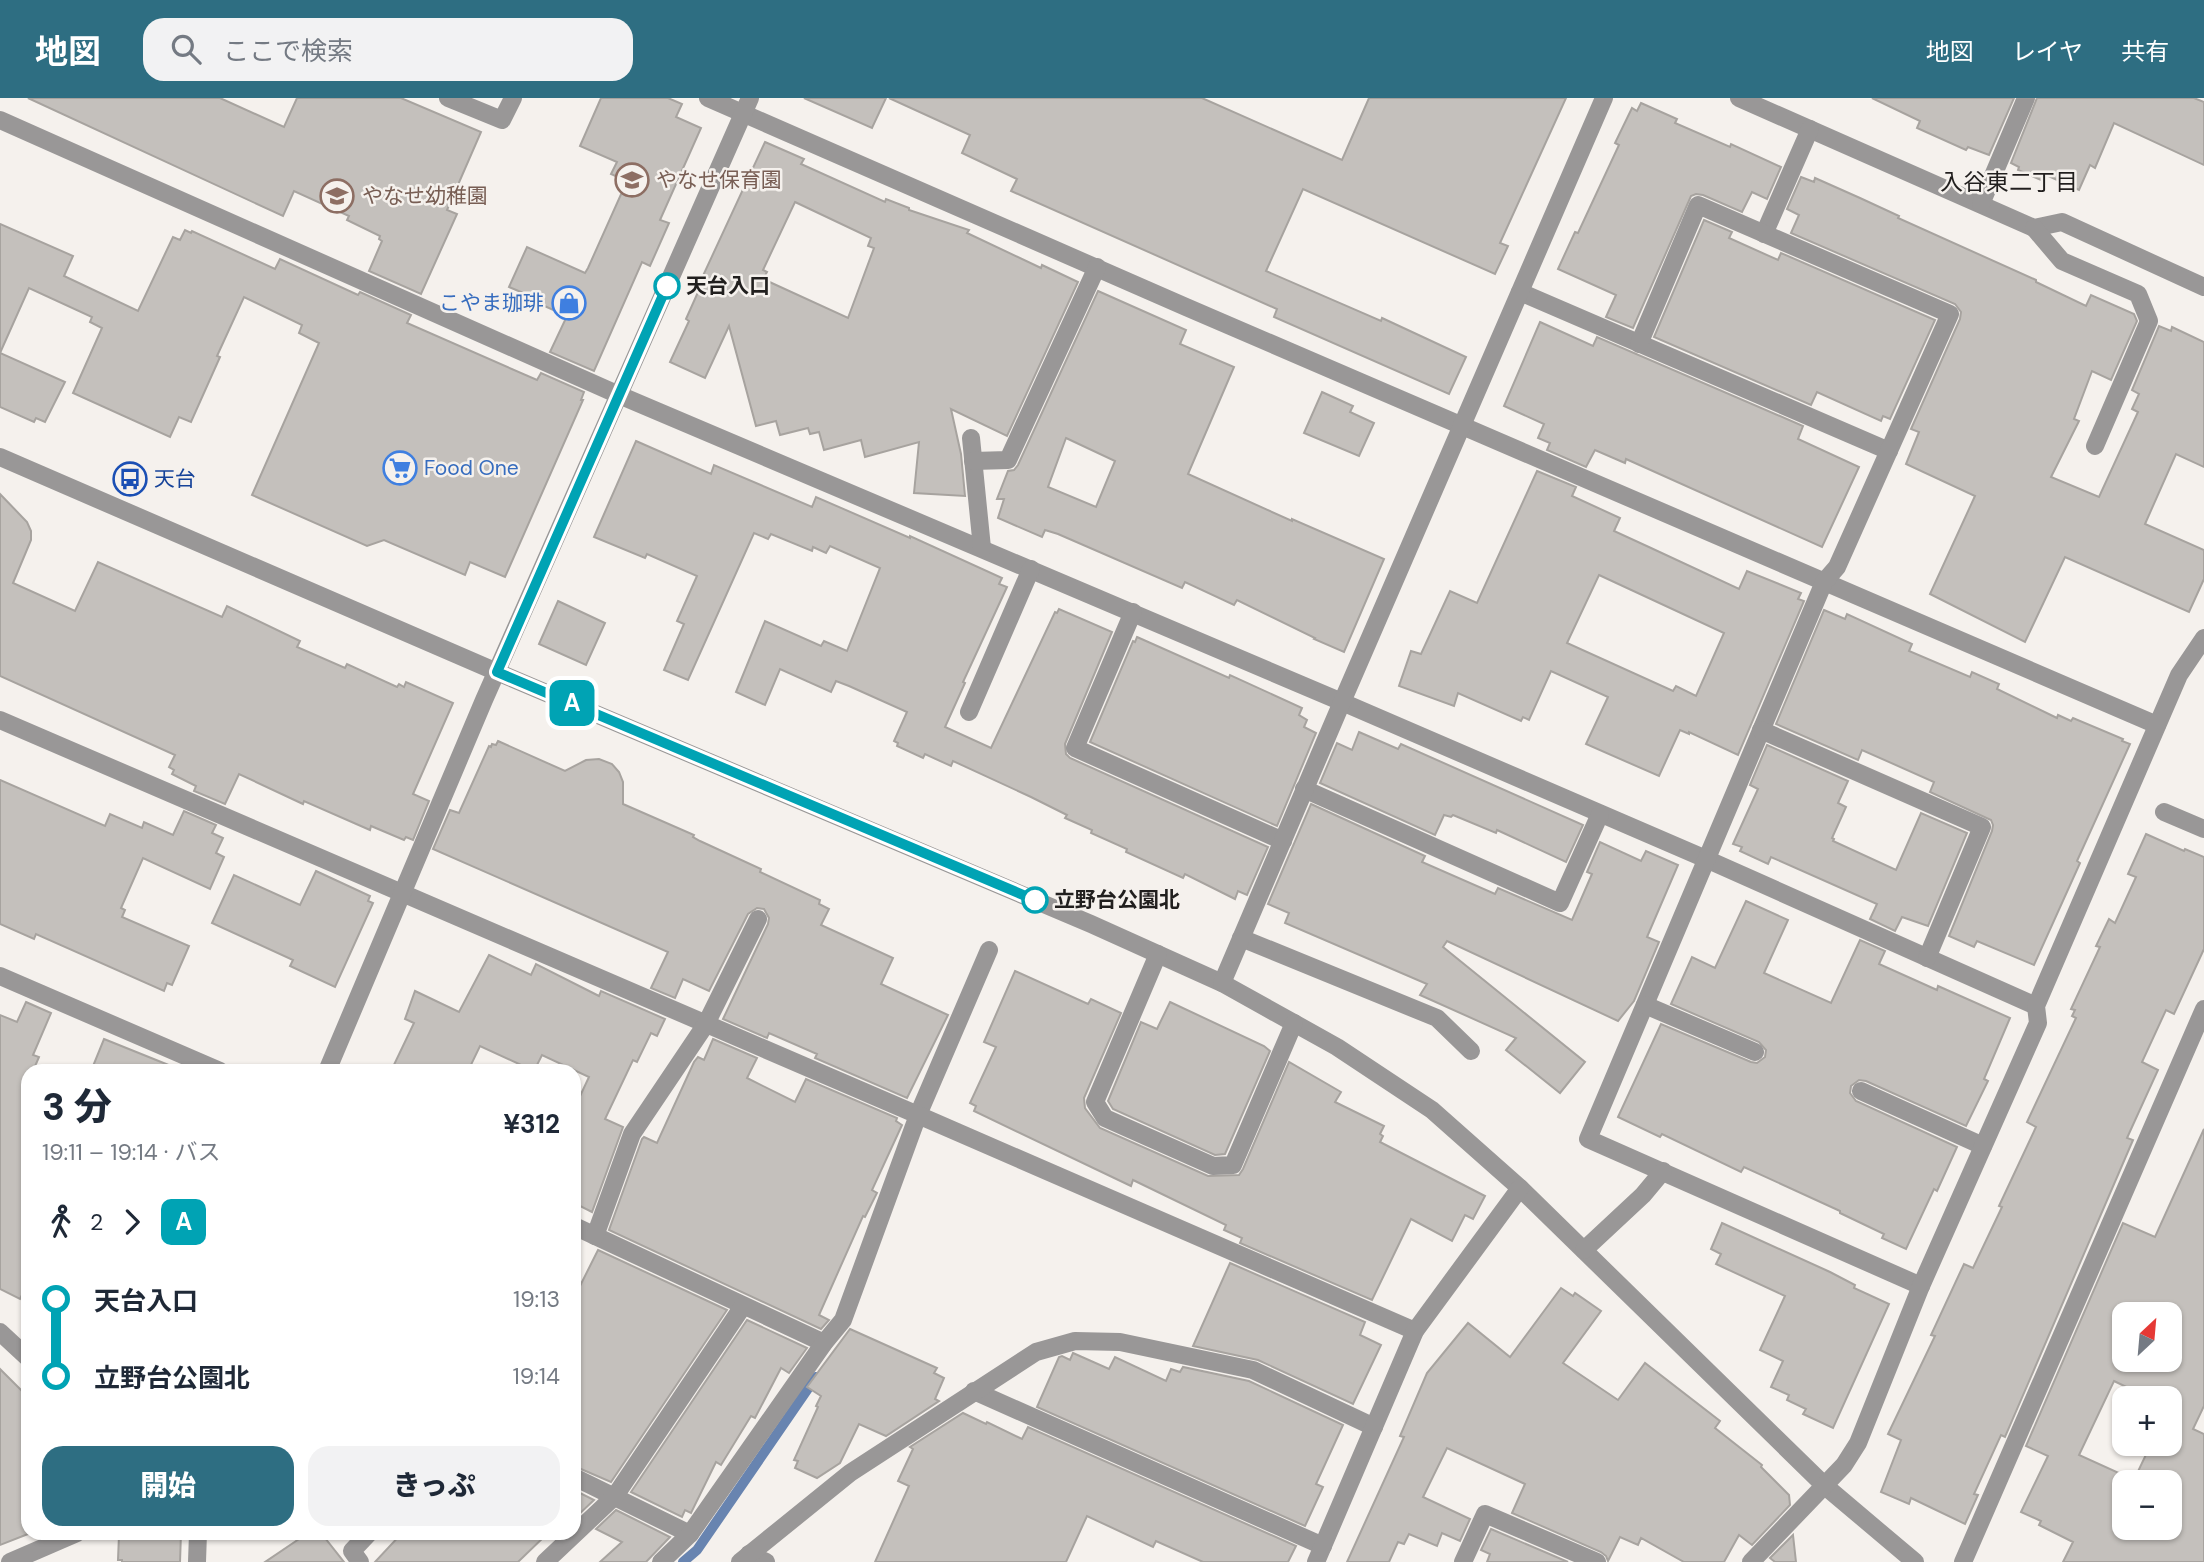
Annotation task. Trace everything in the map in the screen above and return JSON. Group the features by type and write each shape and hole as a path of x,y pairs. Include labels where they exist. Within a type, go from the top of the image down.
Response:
{"street":[{"path":"448,98 502,120 513,98"},
{"path":"708,98 747,106 1097,267 2157,725"},
{"path":"1222,983 1604,98"},
{"path":"1739,98 2034,228 2063,261 2138,295 2149,321 2095,446"},
{"path":"1981,204 2026,98"},
{"path":"330,1064 401,892 747,106"},
{"path":"0,120 619,395 1342,702 1706,859 2036,1006"},
{"path":"1764,234 1810,129"},
{"path":"1639,344 1698,205 1950,314 1837,567 1824,582 1588,1139 1921,1286"},
{"path":"2034,228 2062,222 2204,287"},
{"path":"973,461 1008,460 1097,267"},
{"path":"1520,292 1889,451"},
{"path":"971,438 982,548"},
{"path":"0,457 1158,954 1222,983 1337,1046 1432,1110 1520,1188 1825,1486 1915,1562"},
{"path":"969,712 1031,569"},
{"path":"1133,612 1075,748 1283,841"},
{"path":"1751,1562 1844,1465 1858,1443 1921,1286 2038,1023 2036,1006 2179,675 2204,638"},
{"path":"0,720 1415,1331"},
{"path":"1760,730 1982,827 1927,958"},
{"path":"1304,789 1560,903 1600,814"},
{"path":"2164,812 2204,829"},
{"path":"594,1236 632,1134 706,1024 758,919"},
{"path":"1241,938 1437,1018 1471,1051"},
{"path":"662,1562 690,1534 843,1320 918,1115 989,950"},
{"path":"1158,954 1095,1102 1105,1118 1213,1166 1233,1166 1294,1023"},
{"path":"0,976 204,1064"},
{"path":"1645,1004 1755,1052"},
{"path":"1963,1562 2204,1009"},
{"path":"1861,1091 1983,1146"},
{"path":"1584,1250 1643,1195 1663,1171"},
{"path":"974,1391 1319,1554 1415,1331 1520,1188"},
{"path":"581,1230 824,1343"},
{"path":"581,1528 615,1496 744,1306"},
{"path":"0,1332 21,1352"},
{"path":"744,1558 850,1473 974,1391 1036,1352 1075,1340 1120,1342 1253,1370 1374,1427"},
{"path":"581,1480 690,1534"},
{"path":"1463,1562 1485,1514 1597,1562"},
{"path":"10,1562 61,1540"},
{"path":"197,1562 198,1540"},
{"path":"360,1562 352,1551 362,1540"},
{"path":"545,1562 568,1540"},
{"path":"744,1558 766,1562"}],"building":[{"path":"28,98 220,98 284,127 297,98 401,98 481,132 447,210 457,214 421,294 369,271 382,241 380,236 347,220 349,216 294,191 283,216"},
{"path":"601,98 668,98 682,104 676,117 701,128 660,220 669,223 650,266 642,262 594,371 550,352 567,316 509,287 527,247 585,273 588,268 627,181 611,174 617,162 580,146"},
{"path":"804,98 886,98 872,128"},
{"path":"889,98 1202,98 1342,160 1369,98 1566,98 1500,243 1508,246 1495,274 1303,189 1266,271 1381,321 1382,318 1466,357 1449,394 1274,317 1277,309 1011,191 1017,179 962,153 970,135"},
{"path":"1872,98 2014,98 1989,155 1968,147 1966,150 1917,128 1920,121"},
{"path":"2037,98 2194,98 2204,102 2204,165 2114,123 2095,168 2090,165 2079,190 2044,174 2041,180 2018,170 2019,167 2011,163"},
{"path":"1641,103 1677,119 1675,123 1781,167 1767,199 1752,192 1742,212 1703,195 1691,196 1633,328 1606,317 1616,295 1558,269 1619,145 1615,143 1632,108 1637,111"},
{"path":"765,142 804,159 801,164 885,202 886,199 909,210 969,230 967,233 1041,268 1042,265 1078,282 1007,436 951,409 961,454 965,496 914,493 919,442 865,457 861,440 824,450 819,432 810,434 808,428 780,435 776,421 756,426 729,326 705,378 670,362 689,321 686,319 703,281 701,280","holes":["795,202 871,238 868,246 874,248 848,318 763,279 767,272 763,270"]},
{"path":"1801,177 1814,182 1815,178 1860,198 2086,306 2091,295 2134,314 2137,321 2111,380 2092,371 2074,419 2079,421 2051,477 2099,497 2138,412 2132,409 2139,394 2132,390 2159,326 2171,331 2172,327 2204,342 2204,467 2176,454 2145,524 2204,550 2204,579 2189,612 2065,557 2025,642 1930,594 1975,496 1906,464 1919,432 1911,429 1961,312 1955,304 1791,233 1799,215 1787,209"},
{"path":"1704,220 1732,232 1729,238 1778,260 1781,253 1935,320 1890,419 1883,416 1881,421 1817,392 1811,405 1654,337"},
{"path":"0,224 73,256 64,276 138,311 173,237 180,240 185,230 191,233 192,231 275,269 280,259 358,295 360,292 411,315 407,323 537,380 541,373 584,392 583,400 505,577 470,562 465,575 384,540 367,546 252,495 319,343 299,333 302,325 244,297 191,422 179,417 170,437 73,393 102,328 90,322 92,317 29,288 0,353"},
{"path":"1098,291 1186,330 1180,344 1234,367 1188,474 1384,559 1344,652 1237,600 1234,605 1185,582 1182,588 1058,534 1045,530 1042,537 998,518 1004,499 997,499 1008,471 1014,470","holes":["1066,438 1115,461 1096,507 1048,487"]},
{"path":"1540,322 1593,346 1597,337 1803,426 1798,439 1859,467 1822,547 1626,459 1625,463 1595,450 1586,467 1547,450 1550,443 1538,438 1544,424 1504,406"},
{"path":"0,353 65,382 45,422 36,418 34,422 0,407"},
{"path":"1322,392 1353,406 1350,412 1374,423 1359,456 1304,433"},
{"path":"636,441 711,474 714,465 812,507 816,497 1002,578 999,584 1007,587 945,727 991,748 1055,612 1059,609 1112,632 1065,744 1066,754 1268,847 1247,895 1238,891 1235,899 1185,874 1183,878 1091,833 1092,830 1065,818 1067,815 953,761 951,766 925,754 923,758 897,746 898,743 894,741 907,712 849,686 836,681 831,692 780,669 765,705 736,692 765,621 821,646 824,641 847,651 880,568 830,546 826,553 813,547 812,551 771,534 768,539 754,533 688,680 664,670 684,624 677,621 697,576 647,554 645,558 594,537"},
{"path":"1537,471 1576,487 1572,496 1620,518 1614,531 1739,589 1747,571 1801,593 1798,599 1804,601 1738,755 1680,730 1659,776 1586,744 1608,697 1551,671 1529,720 1523,717 1521,721 1458,693 1454,706 1399,686 1411,651 1421,654 1450,591 1477,603","holes":["1599,575 1724,633 1696,696 1676,686 1673,691 1567,643"]},
{"path":"0,494 27,522 31,531 31,540 13,583 75,611 98,562 222,617 227,606 300,641 297,647 345,668 347,664 397,687 399,684 404,687 406,682 453,703 413,794 429,801 413,840 406,837 404,840 371,826 370,830 304,801 303,804 239,774 225,804 194,791 196,786 172,774 174,770 169,767 175,755 0,676"},
{"path":"558,601 605,623 586,665 539,644"},
{"path":"1824,610 1845,619 1847,614 1912,644 1909,651 1970,677 1972,672 1999,684 1997,689 2057,718 2058,715 2071,721 2073,718 2130,744 2034,965 1977,941 1974,947 1949,936 1992,831 1991,820 1930,792 1934,782 1862,750 1858,760 1776,724"},
{"path":"1137,637 1302,708 1299,715 1307,720 1304,727 1316,733 1277,826 1090,742"},
{"path":"1359,732 1398,749 1401,744 1583,825 1566,862 1497,830 1496,833 1453,815 1444,815 1435,835 1320,783 1337,743 1352,750"},
{"path":"498,741 565,771 586,760 599,759 612,764 623,782 623,804 694,835 693,837 700,841 761,869 760,872 820,900 819,904 829,909 821,925 893,958 881,984 948,1015 907,1098 815,1058 817,1054 769,1033 767,1038 723,1019 768,924 769,918 764,909 757,908 748,914 709,991 683,979 675,998 651,988 668,952 433,849 450,810 459,813 489,746 496,745"},
{"path":"1767,745 1848,781 1838,803 1846,807 1833,841 1896,870 1921,813 1967,833 1928,926 1902,917 1895,931 1870,919 1877,904 1771,857 1768,864 1740,851 1742,847 1733,844 1758,789 1750,785"},
{"path":"0,780 105,826 110,814 142,828 144,822 173,835 184,811 216,825 212,833 223,838 216,853 224,857 210,889 143,858 121,908 125,910 122,917 189,946 172,985 167,983 164,991 36,934 34,939 0,924"},
{"path":"1311,804 1425,856 1422,862 1495,894 1498,888 1572,920 1592,874 1587,872 1600,842 1641,861 1646,851 1678,865 1647,937 1659,942 1634,1001 1618,1021 1447,941 1443,947 1585,1062 1560,1093 1506,1050 1516,1038 1420,995 1427,984 1285,923 1289,913 1268,904"},
{"path":"2146,834 2204,857 2204,949 2174,1014 2166,1010 2142,1062 2158,1070 2127,1138 2133,1140 2005,1437 2001,1435 1974,1494 1978,1495 1965,1524 1911,1498 1909,1504 1881,1492 1901,1440 1888,1434 1935,1336 1931,1335 1964,1264 1973,1268 2002,1207 1999,1206 2036,1127 2027,1122 2076,1018 2072,1016 2075,1010 2071,1009 2100,947 2096,946 2109,919 2115,923 2136,877 2128,874"},
{"path":"316,871 370,896 368,901 373,903 335,987 290,966 293,960 212,923 234,875 300,905"},
{"path":"1746,901 1788,920 1764,973 1831,1003 1860,940 1885,951 1879,964 1937,990 1938,986 2010,1018 1984,1079 1988,1081 1966,1126 1866,1081 1859,1080 1851,1086 1850,1093 1856,1101 1957,1147 1906,1249 1882,1238 1884,1234 1840,1211 1744,1167 1741,1172 1662,1134 1660,1137 1618,1117 1661,1024 1751,1062 1757,1063 1765,1057 1766,1050 1759,1042 1671,1004 1692,957 1715,968"},
{"path":"489,955 531,975 536,964 599,996 601,991 665,1019 657,1036 651,1033 637,1062 633,1060 605,1119 623,1127 592,1212 581,1206 581,1094 589,1077 581,1073 581,1064 561,1064 542,1055 538,1064 519,1064 480,1046 471,1064 394,1064 414,1023 405,1019 415,991 459,1012"},
{"path":"1015,971 1088,1004 1091,999 1121,1013 1084,1098 1085,1108 1100,1128 1208,1176 1239,1175 1289,1062 1341,1092 1335,1102 1384,1126 1380,1142 1485,1196 1473,1219 1465,1215 1452,1241 1411,1219 1372,1300 1240,1243 1242,1238 1224,1230 1226,1225 1133,1180 1131,1186 974,1111 976,1106 970,1103 996,1047 984,1042"},
{"path":"26,1002 51,1013 33,1055 39,1057 36,1064 21,1064 20,1299 0,1289 0,1015 17,1022"},
{"path":"1170,1002 1270,1051 1225,1154 1215,1155 1113,1109 1108,1101 1141,1022 1157,1029"},
{"path":"104,1039 166,1064 94,1064"},
{"path":"713,1039 757,1058 747,1078 795,1102 806,1079 897,1118 896,1121 902,1125 872,1190 877,1193 865,1217 863,1216 819,1315 829,1320 821,1329 609,1230 642,1139 644,1137 657,1143 694,1062 698,1057 704,1060"},
{"path":"2204,1129 2204,1406 2193,1429 2204,1434 2204,1562 2063,1562 2073,1542 2039,1525 2041,1521 2021,1512 2048,1456 2026,1446 2123,1223 2155,1237","holes":["2114,1381 2124,1386 2182,1386 2182,1456 2145,1456 2139,1470 2182,1470 2182,1540 2112,1540 2112,1470 2079,1455"]},
{"path":"1722,1223 1830,1272 1855,1285 1854,1288 1889,1304 1833,1428 1803,1414 1806,1409 1787,1400 1789,1395 1771,1387 1783,1361 1760,1350 1785,1296 1716,1264 1721,1254 1711,1249"},
{"path":"598,1250 727,1310 611,1482 581,1469 581,1284"},
{"path":"1230,1263 1365,1322 1360,1335 1381,1345 1353,1404 1258,1360 1193,1346"},
{"path":"1561,1288 1573,1296 1575,1293 1601,1311 1563,1363 1618,1400 1645,1363 1720,1421 1715,1428 1762,1465 1789,1495 1790,1505 1752,1545 1739,1535 1724,1562 1684,1562 1641,1538 1638,1545 1620,1537 1608,1561 1601,1552 1512,1513 1525,1484 1447,1448 1423,1497 1470,1519 1460,1541 1442,1533 1437,1546 1409,1534 1404,1544 1398,1542 1389,1562 1347,1562 1404,1437 1400,1436 1427,1373 1468,1323 1510,1357"},
{"path":"747,1320 807,1348 789,1373 781,1368 755,1418 751,1416 721,1465 716,1462 691,1513 685,1510 682,1517 631,1492"},
{"path":"850,1329 937,1368 934,1373 944,1378 935,1399 939,1401 886,1436 859,1424 840,1463 817,1478 795,1468 798,1461 794,1460 821,1396 807,1387"},
{"path":"1073,1353 1109,1369 1115,1357 1166,1381 1171,1369 1180,1372 1183,1367 1249,1381 1343,1425 1316,1484 1323,1487 1305,1526 1037,1407 1059,1357 1070,1360"},
{"path":"0,1369 21,1390 21,1537 0,1545"},
{"path":"963,1413 1022,1439 1028,1427 1296,1546 1288,1562 1203,1562 1156,1541 1153,1547 1087,1516 1066,1562 875,1562 909,1486 898,1481 913,1449 910,1447"},
{"path":"581,1494 594,1500 581,1512"},
{"path":"616,1510 670,1537 646,1562 600,1562 622,1542 596,1529"},
{"path":"1491,1529 1568,1562 1487,1562 1490,1554 1481,1550"},
{"path":"1793,1535 1796,1562 1775,1562 1770,1558"},
{"path":"119,1540 181,1540 180,1562 118,1560"},
{"path":"298,1540 327,1540 344,1562 265,1562"},
{"path":"395,1540 541,1540 518,1562 375,1562"}],"waterway":[{"path":"683,1562 697,1550 816,1377"}],"bus line":[{"name":"A","path":"667,286 497,672 1035,900"}],"place":[{"name":"やなせ保育園","path":"632,180"},
{"name":"やなせ幼稚園","path":"337,196"},
{"name":"天台入口","path":"667,286"},
{"name":"こやま珈琲","path":"569,303"},
{"name":"Food One","path":"400,468"},
{"name":"天台","path":"130,479"},
{"name":"立野台公園北","path":"1035,900"}],"district":[{"name":"入谷東二丁目","path":"2009,182"}]}
